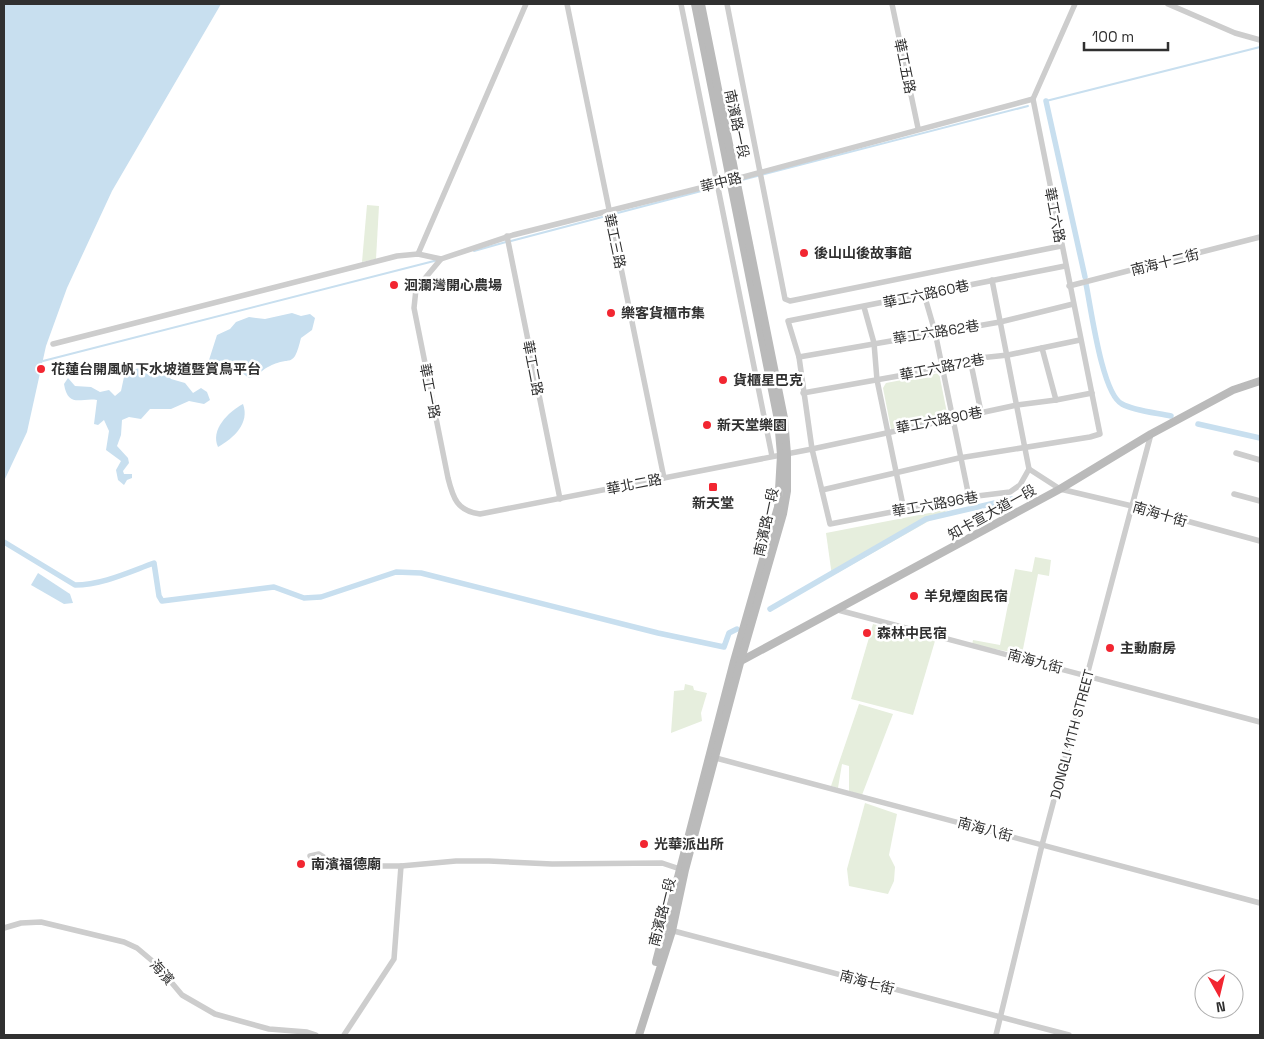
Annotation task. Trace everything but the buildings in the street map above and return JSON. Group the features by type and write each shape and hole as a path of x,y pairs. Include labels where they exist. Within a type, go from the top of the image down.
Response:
{"main road":[{"name":"南濱路一段","path":"695,4 733,180"},
{"name":"南濱路一段","path":"639,1035 669,930 682,870 737,662 783,514 786,491 784,454 701,4"},
{"name":"知卡宣大道一段","path":"737,662 838,610 1060,489 1151,434 1233,390 1260,381"},
{"name":"南濱路一段","path":"635,1035 669,930"}],"street":[{"path":"418,254 526,4"},
{"name":"華工三路","path":"567,4 664,478"},
{"path":"682,4 716,183 772,456"},
{"path":"727,4 785,299 790,301 1061,246"},
{"name":"華工五路","path":"892,4 918,128"},
{"path":"1033,99 1075,4"},
{"path":"1168,4 1235,33 1260,40"},
{"name":"華中路","path":"441,259 507,236 733,180 918,128 1033,99"},
{"name":"華工六路","path":"1026,448 1090,438 1100,434 1033,99"},
{"name":"華工二路","path":"507,236 560,499"},
{"name":"南海十二街","path":"1069,286 1260,238"},
{"path":"53,344 410,254 441,259"},
{"name":"華工一路","path":"441,259 416,289 414,308 452,494 460,508 480,514"},
{"name":"華工六路60巷","path":"799,357 788,321 1065,266"},
{"path":"992,280 1029,469"},
{"path":"924,294 943,368 969,497"},
{"name":"華工六路62巷","path":"799,357 1000,322 1073,304"},
{"path":"864,307 874,343 877,380 904,510"},
{"name":"華工六路72巷","path":"803,393 943,368 970,359 1008,355 1080,340"},
{"path":"1042,348 1056,400"},
{"path":"799,357 812,449 822,490 960,458 1026,448"},
{"path":"970,359 981,412"},
{"name":"華工六路90巷","path":"784,454 981,412 1092,393"},
{"name":"DONGLI 11TH STREET","path":"996,1035 1042,845 1151,434"},
{"path":"1236,453 1260,460"},
{"name":"華北二路","path":"480,514 784,454"},
{"name":"南海十街","path":"1029,469 1060,489 1132,506 1260,541"},
{"name":"華工六路96巷","path":"822,490 830,524 969,497 1010,492 1020,485 1029,469"},
{"path":"1234,494 1260,500"},
{"name":"南海九街","path":"838,610 1260,722"},
{"name":"南海八街","path":"713,757 1260,903"},
{"path":"310,856 319,854 338,866 401,866 456,861 502,861 552,864 662,863 682,870"},
{"path":"344,1035 394,959 401,866"},
{"name":"海濱","path":"4,928 21,923 41,922 124,942 136,948 156,964 182,995 215,1014 269,1029 307,1032 316,1035"},
{"name":"南海七街","path":"669,930 1069,1035"}],"green space":[{"path":"367,205 379,206 376,259 362,262"},
{"path":"939,373 948,418 891,429 883,388 886,383"},
{"path":"950,509 832,576 826,533"},
{"path":"1035,557 1051,560 1049,576 1038,574 1022,654 972,645 973,640 1000,645 1015,569 1032,572"},
{"path":"873,624 935,641 913,715 851,699"},
{"path":"685,684 693,686 694,690 707,693 701,713 702,721 671,733 674,691 684,690"},
{"path":"859,704 893,714 862,795 849,791 849,766 842,764 838,788 831,786"},
{"path":"865,803 897,814 889,855 895,867 894,881 888,894 849,886 847,869"}],"water":[{"path":"4,4 221,4 112,191 67,288 46,346 27,432 4,481"},
{"path":"292,313 301,316 310,314 315,318 312,330 301,338 296,354 291,360 270,366 249,378 231,365 220,367 209,360 217,335 230,329 236,322 249,317 265,319"},
{"path":"157,364 171,379 185,383 193,393 201,388 207,392 210,400 204,404 189,401 171,409 150,409 141,419 129,417 122,420 121,435 117,446 128,458 129,463 123,471 124,474 132,474 132,478 127,480 124,485 118,480 116,470 121,461 106,450 109,431 104,420 98,425 94,424 97,400 72,399 66,392 64,384 68,378 75,386 91,387 100,392 109,390 115,396 121,391 127,371"},
{"path":"243,404 245,411 242,424 230,439 218,447 216,434 218,428 226,417"},
{"path":"38,573 70,594 73,603 64,604 31,585"}],"waterway":[{"path":"1046,101 1260,47"},
{"path":"1046,101 1085,277"},
{"path":"738,181 1028,106"},
{"path":"511,241 728,184"},
{"path":"474,251 506,242"},
{"path":"43,361 438,260"},
{"path":"1086,284 1098,349 1103,368 1115,397 1122,404 1133,408 1171,416"},
{"path":"1198,424 1260,438"},
{"path":"770,609 926,519 1012,499"},
{"path":"4,542 75,585 95,583 154,563 159,596 162,601 274,587 304,598 321,597 396,572 421,573 658,633 724,647 729,633 737,629"}],"place":[{"name":"後山山後故事館","path":"804,253"},
{"name":"洄瀾灣開心農場","path":"394,285"},
{"name":"樂客貨櫃市集","path":"611,313"},
{"name":"花蓮台開風帆下水坡道暨賞鳥平台","path":"41,369"},
{"name":"貨櫃星巴克","path":"723,380"},
{"name":"新天堂樂園","path":"707,425"},
{"name":"新天堂","path":"713,487"},
{"name":"羊兒煙囪民宿","path":"914,596"},
{"name":"森林中民宿","path":"867,633"},
{"name":"主動廚房","path":"1110,648"},
{"name":"光華派出所","path":"644,844"},
{"name":"南濱福德廟","path":"301,864"}]}
